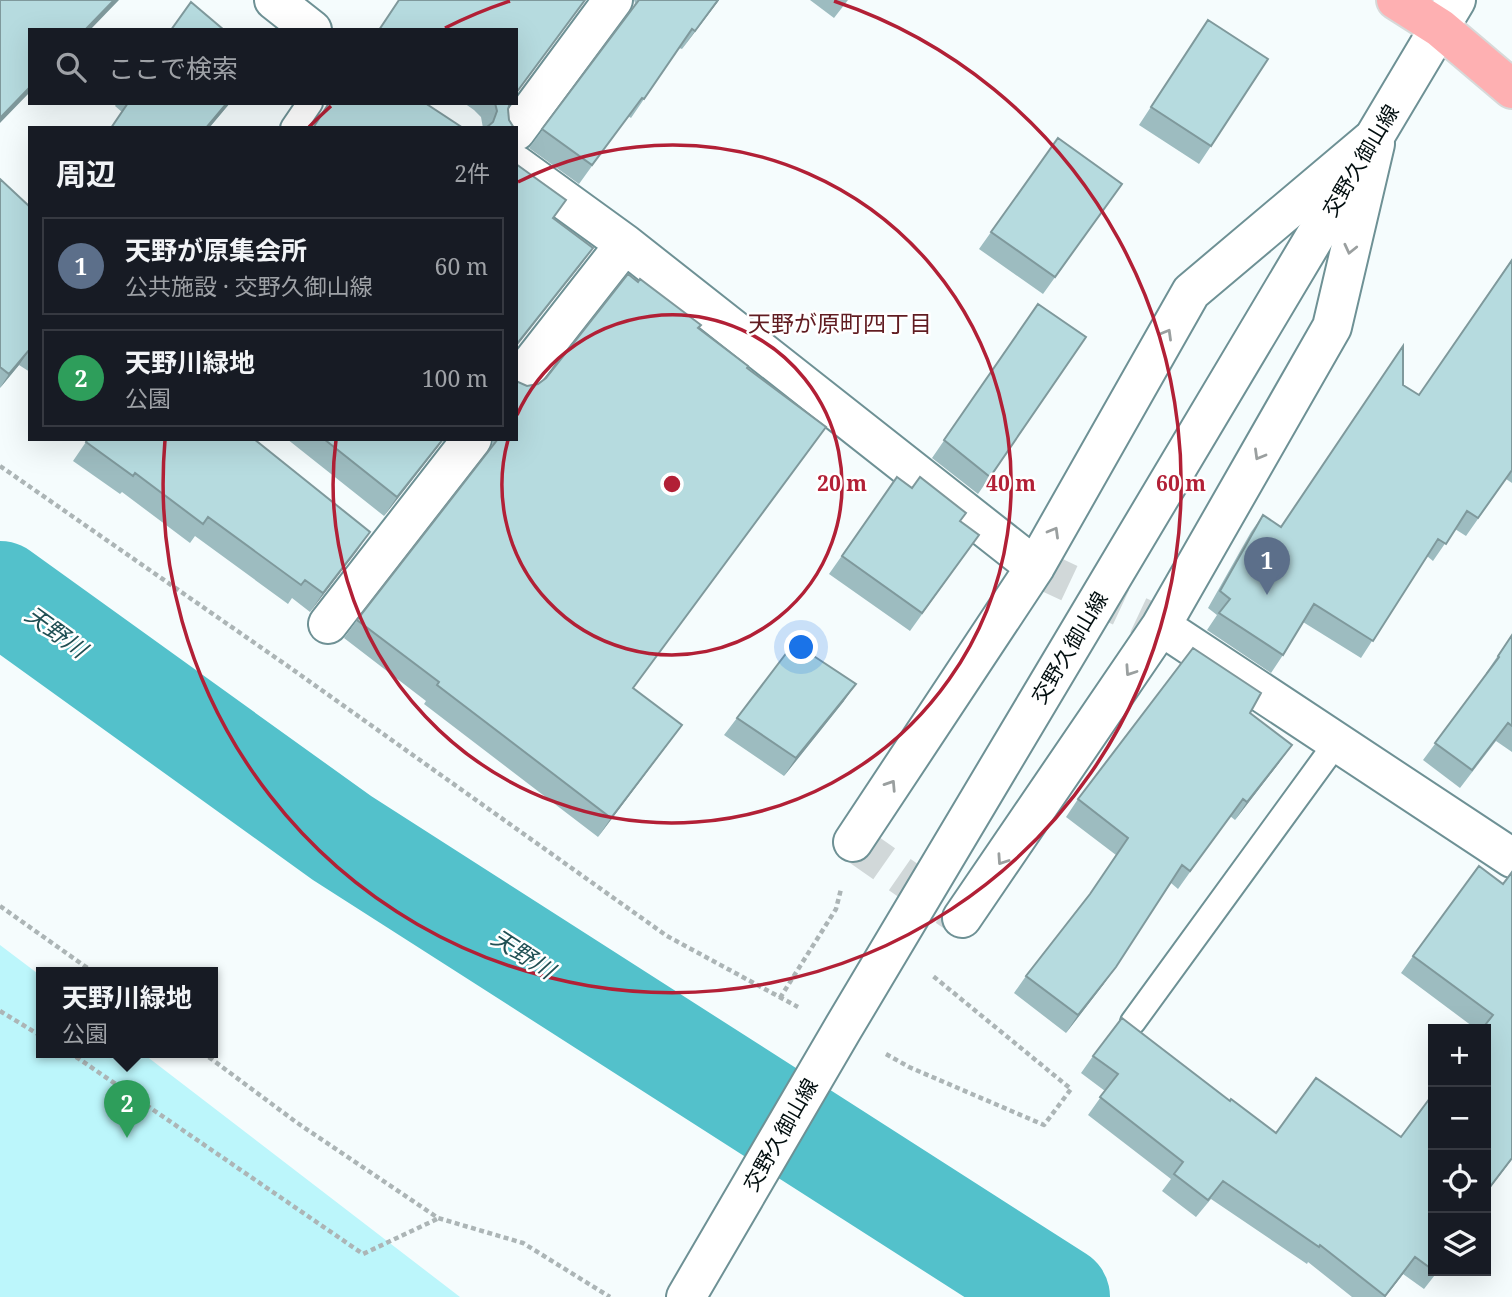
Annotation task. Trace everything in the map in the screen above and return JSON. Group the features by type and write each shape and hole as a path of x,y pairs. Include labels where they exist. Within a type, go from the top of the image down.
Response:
{"highway":[{"path":"1396,0 1448,14 1512,89"}],"street":[{"path":"274,0 309,28"},
{"path":"518,128 613,0"},
{"name":"交野久御山線","path":"686,1297 1448,14"},
{"path":"853,842 1035,567 1191,292 1377,135"},
{"path":"962,918 1161,626 1332,327 1377,135"},
{"path":"518,166 625,244 1035,567"},
{"path":"518,380 625,244"},
{"path":"328,624 470,441"},
{"path":"357,522 388,547"},
{"path":"1161,626 1337,742 1509,849"}],"lane":[{"path":"294,126 309,105"},
{"path":"1133,1022 1337,742"}],"path":[{"path":"0,466 292,669 667,936 780,998 836,909"},
{"path":"0,906 86,967"},
{"path":"836,1041 909,1067 1044,1125 1071,1089 928,972 962,918"},
{"path":"0,1011 36,1032"},
{"path":"79,1058 363,1254 438,1218"},
{"path":"210,1058 296,1122 438,1218 523,1243 610,1297"}],"shaded area":[{"path":"0,945 36,972 36,1058 149,1058 460,1297 0,1297"}],"building":[{"path":"0,0 114,0 87,28 28,28 28,89 0,118"},
{"path":"399,0 585,0 518,90 518,28 380,28"},
{"path":"639,0 718,0 695,31 692,29 644,99 642,98 592,165 542,129"},
{"path":"191,2 222,28 172,28"},
{"path":"1208,20 1268,59 1211,146 1151,107"},
{"path":"127,105 225,105 208,126 112,126"},
{"path":"328,105 428,105 460,126 314,126"},
{"path":"496,105 509,105 509,120 513,126 488,126 497,111"},
{"path":"1058,138 1122,184 1055,277 991,232"},
{"path":"518,165 566,200 553,218 593,248 518,342"},
{"path":"0,179 28,205 28,351 9,374 0,367"},
{"path":"1512,260 1512,470 1478,518 1467,511 1446,544 1438,539 1373,641 1314,604 1283,655 1219,613 1230,599 1220,591 1263,515 1281,527 1403,346 1403,385 1419,395"},
{"path":"628,274 638,282 640,279 701,325 698,328 826,427 633,688 682,725 611,818 357,620 496,441 518,441 518,382 527,386 538,384 546,378"},
{"path":"1038,304 1086,337 990,477 944,440"},
{"path":"256,441 370,532 323,593 305,580 301,585 208,517 203,524 135,473 133,476 86,442"},
{"path":"327,441 441,441 397,497"},
{"path":"897,477 912,488 920,477 966,513 960,521 979,535 922,613 842,556"},
{"path":"1512,635 1512,726 1508,723 1472,770 1435,743 1499,657"},
{"path":"794,643 856,684 796,758 737,718"},
{"path":"1193,648 1261,693 1250,713 1292,745 1247,802 1243,799 1190,871 1182,865 1116,967 1078,1015 1026,976 1090,894 1128,838 1078,799"},
{"path":"1479,866 1503,884 1512,872 1512,1158 1491,1185 1491,1024 1486,1024 1493,1015 1413,956"},
{"path":"1122,1018 1276,1133 1316,1078 1401,1137 1428,1101 1428,1266 1415,1257 1385,1296 1320,1245 1319,1247 1223,1181 1208,1200 1174,1174 1183,1162 1100,1097 1118,1074 1093,1056"}],"waterway":[{"name":"天野川","path":"0,592 342,838 1059,1297"}],"tunnel":[{"path":"1035,567 1161,626"},
{"path":"853,842 962,918"}],"place":[{"name":"天野が原集会所","path":"1267,595"},
{"name":"天野川緑地","path":"127,1138"}],"district":[{"name":"天野が原町四丁目","path":"840,324"}]}
